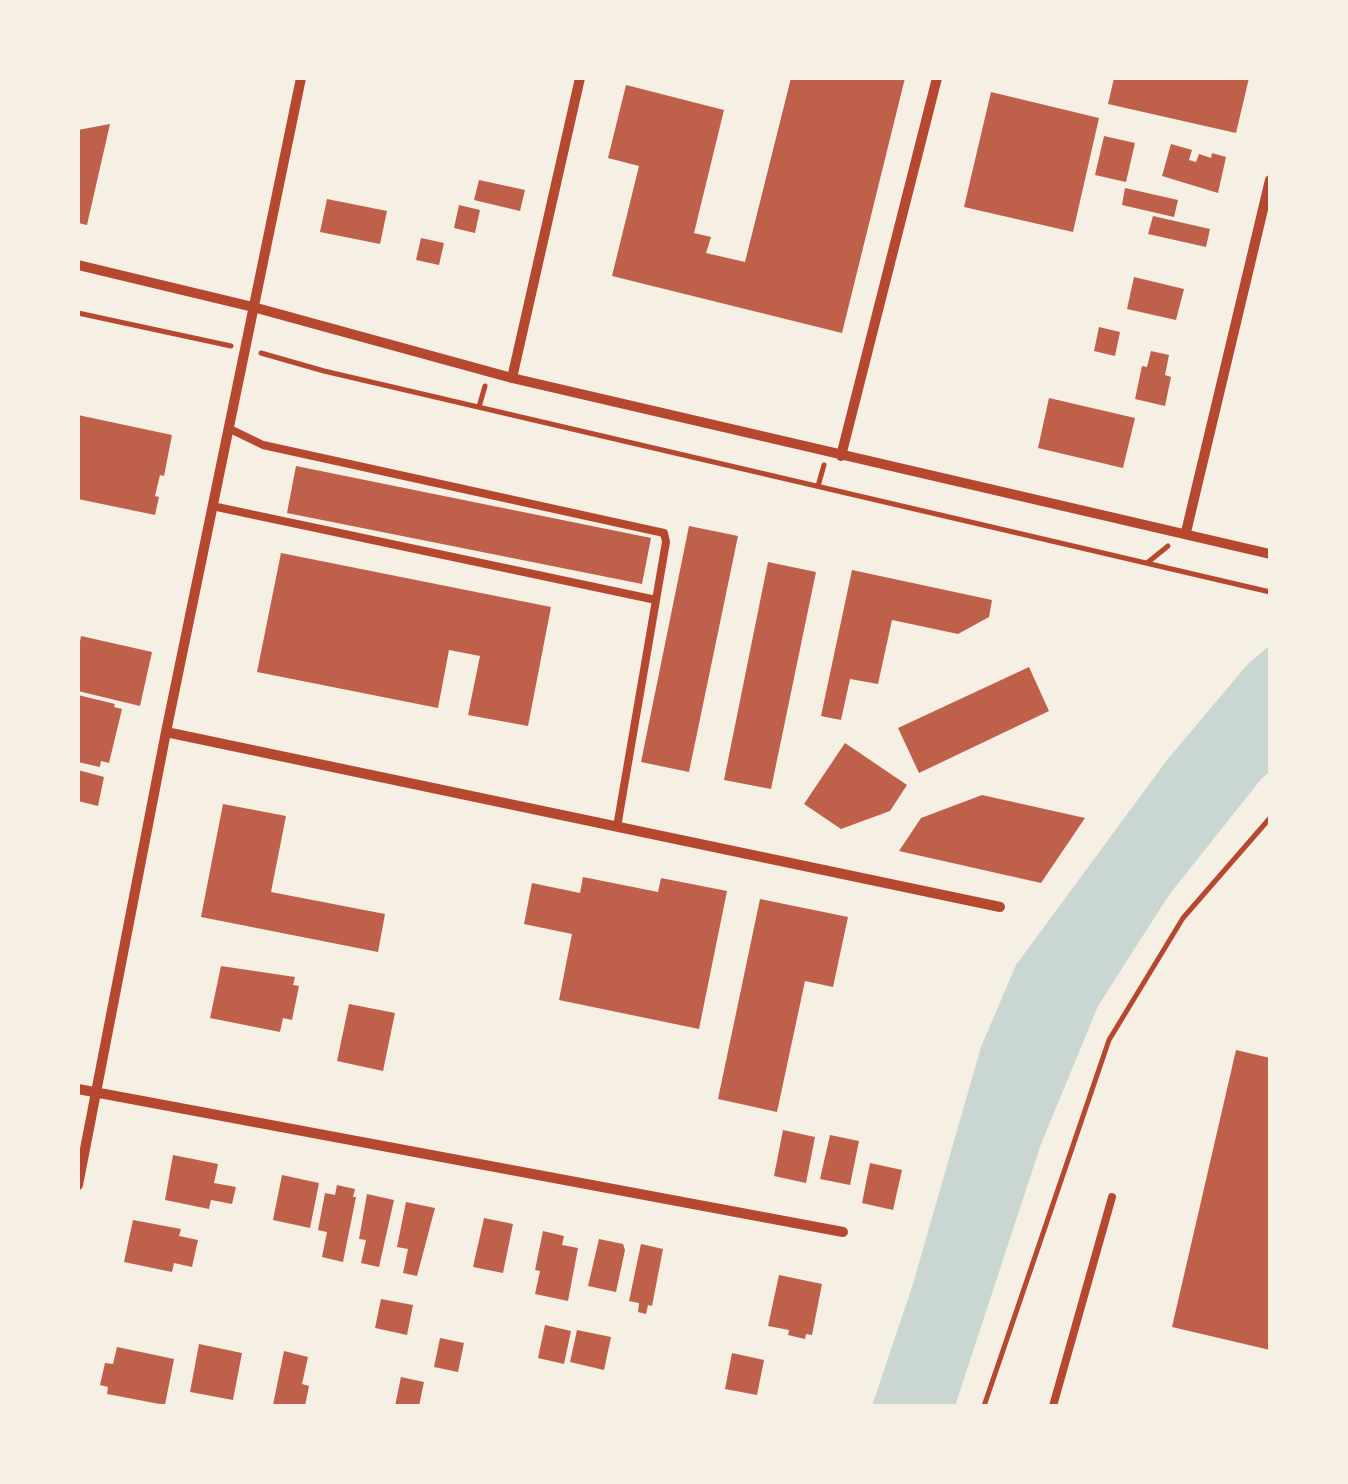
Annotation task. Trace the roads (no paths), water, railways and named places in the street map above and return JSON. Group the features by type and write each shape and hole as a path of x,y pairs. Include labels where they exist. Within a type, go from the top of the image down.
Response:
{"street":[{"path":"78,1186 166,732 302,78"},
{"path":"512,378 580,78"},
{"path":"841,456 938,78"},
{"path":"1186,532 1270,180"},
{"path":"78,265 252,307 512,378 1270,554"},
{"path":"166,732 1000,907"},
{"path":"78,1089 843,1232"}],"lane":[{"path":"228,428 263,445 664,533 666,542 617,827"},
{"path":"212,506 656,600"},
{"path":"1053,1406 1112,1198"}]}
